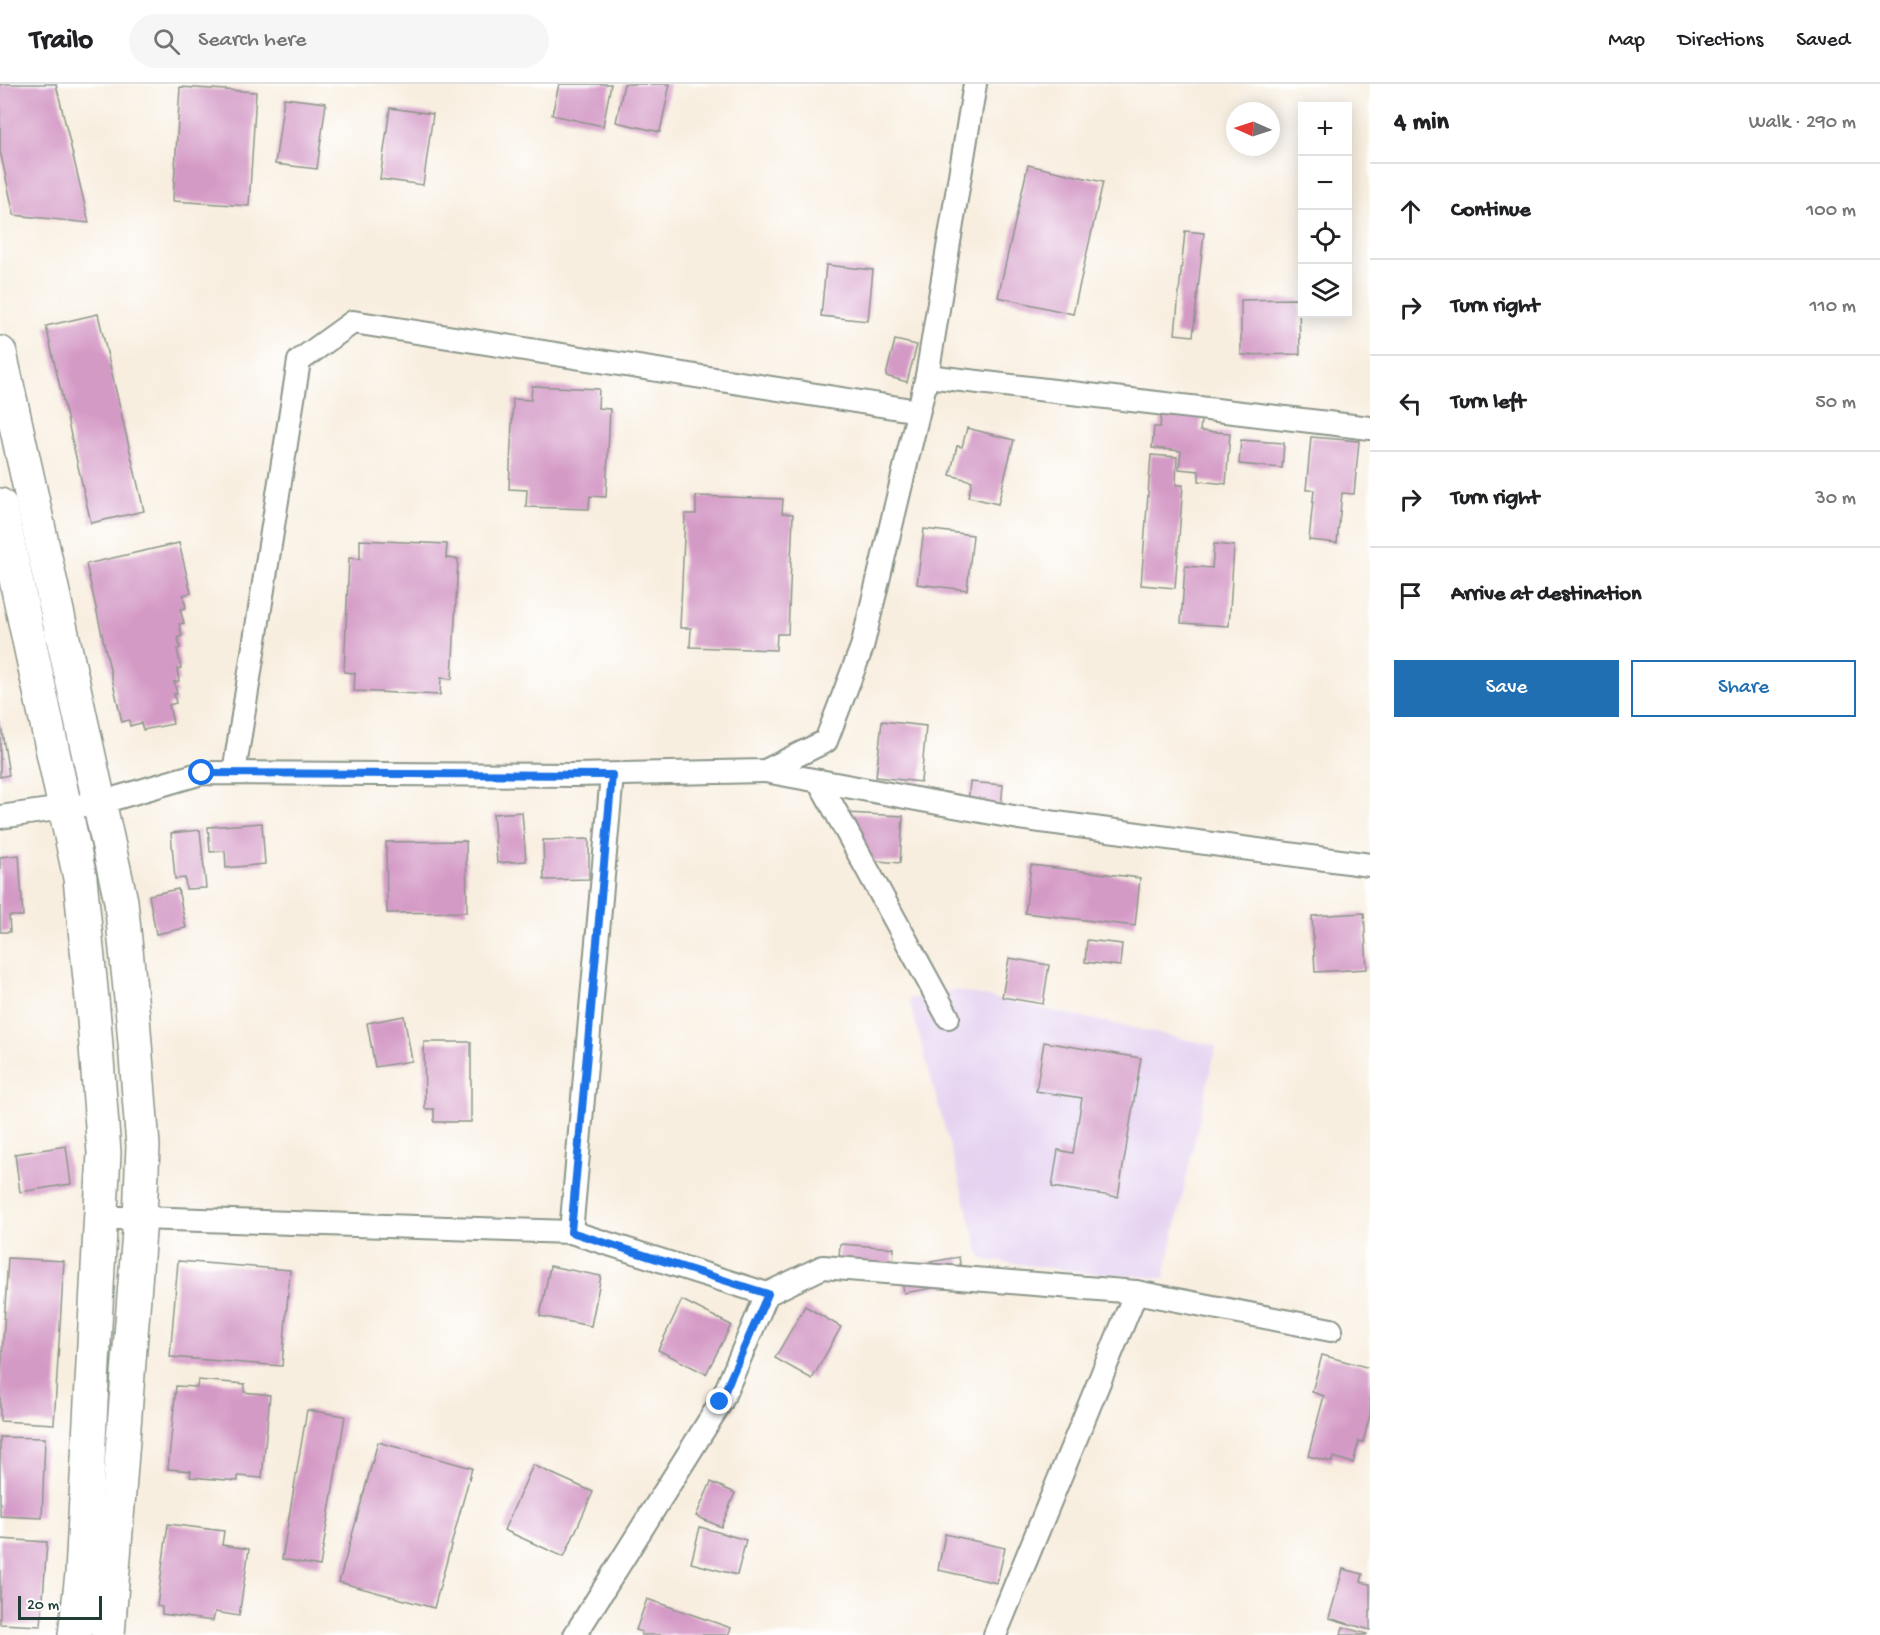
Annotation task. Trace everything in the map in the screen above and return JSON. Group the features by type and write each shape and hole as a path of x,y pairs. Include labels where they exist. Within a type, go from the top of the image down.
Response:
{"main road":[{"path":"0,353 121,901 133,1018 142,1146 140,1218 108,1635"},
{"path":"0,505 8,577 80,878 104,1153 82,1574 75,1635"}],"street":[{"path":"765,771 826,741 862,647 927,376 975,84"},
{"path":"234,773 299,361 353,322 918,411"},
{"path":"927,376 1370,428"},
{"path":"0,817 99,803 202,773 612,775 765,771 1019,818 1370,865"},
{"path":"571,1232 612,775"},
{"path":"819,781 948,1017"},
{"path":"100,1218 571,1232 768,1294"},
{"path":"575,1635 720,1402 768,1294 823,1267 1136,1292 1331,1330"},
{"path":"995,1635 1136,1292"}],"shaded area":[{"path":"956,990 1216,1046 1164,1278 1096,1274 981,1259 909,999"}],"building":[{"path":"0,84 56,84 89,223 14,215 0,151"},
{"path":"559,84 611,84 603,126 552,115"},
{"path":"624,84 670,84 660,132 616,122"},
{"path":"180,87 256,92 249,206 173,201"},
{"path":"284,98 326,103 317,169 275,164"},
{"path":"390,108 433,114 423,185 380,179"},
{"path":"1028,165 1103,182 1073,314 998,297"},
{"path":"1185,231 1204,233 1193,336 1175,334"},
{"path":"826,265 873,270 868,321 821,316"},
{"path":"1298,299 1300,354 1241,355 1241,300"},
{"path":"98,314 144,511 91,523 46,326"},
{"path":"895,340 917,345 907,382 886,376"},
{"path":"532,386 599,389 598,408 610,409 606,497 590,496 589,509 526,507 527,490 509,489 513,399 531,400"},
{"path":"1162,407 1202,411 1200,431 1230,433 1226,484 1199,481 1199,471 1179,469 1181,451 1152,448 1154,427 1160,427"},
{"path":"967,428 1014,440 998,504 968,497 972,481 950,475 957,446 962,447"},
{"path":"1311,437 1359,441 1354,494 1342,493 1337,543 1309,540 1314,490 1306,490"},
{"path":"1241,440 1284,443 1282,468 1239,464"},
{"path":"1151,455 1177,457 1176,485 1183,485 1175,588 1141,585"},
{"path":"696,496 783,499 782,513 793,514 788,634 777,634 776,650 690,647 691,628 680,628 685,514 696,514"},
{"path":"924,529 973,535 967,590 917,584"},
{"path":"360,540 447,544 446,558 458,559 452,679 441,678 440,695 354,691 355,673 344,672 349,558 360,559"},
{"path":"179,543 191,593 183,595 186,608 180,609 184,623 179,624 182,636 178,637 180,648 177,649 181,668 177,669 179,681 174,682 177,694 174,694 176,703 169,705 173,724 143,730 141,723 130,726 129,720 122,722 86,564"},
{"path":"1214,544 1234,546 1229,626 1181,623 1185,566 1212,568"},
{"path":"0,719 9,775 0,777"},
{"path":"882,721 926,726 921,782 876,777"},
{"path":"970,782 1003,785 1001,807 968,804"},
{"path":"522,812 526,861 497,863 493,814"},
{"path":"846,813 903,816 900,863 867,860"},
{"path":"262,823 265,864 226,868 225,851 210,852 208,827"},
{"path":"200,830 206,888 186,889 185,878 175,879 171,833"},
{"path":"589,839 589,879 544,880 543,840"},
{"path":"466,841 467,912 387,913 386,842"},
{"path":"19,855 23,916 9,916 10,932 0,932 0,857"},
{"path":"1031,865 1140,878 1135,926 1025,913"},
{"path":"178,889 186,928 156,934 149,895"},
{"path":"1364,913 1367,969 1315,972 1312,916"},
{"path":"1087,940 1122,944 1120,966 1085,962"},
{"path":"1009,958 1049,965 1043,1004 1002,997"},
{"path":"404,1016 412,1061 375,1067 367,1023"},
{"path":"424,1042 471,1042 471,1122 434,1122 434,1109 425,1109"},
{"path":"1044,1042 1141,1058 1118,1197 1052,1187 1058,1150 1073,1153 1082,1098 1036,1091"},
{"path":"66,1146 71,1184 20,1192 15,1154"},
{"path":"840,1244 894,1248 892,1277 838,1273"},
{"path":"959,1257 963,1283 904,1293 900,1267"},
{"path":"8,1258 64,1261 54,1424 0,1421"},
{"path":"178,1261 290,1270 282,1366 170,1357"},
{"path":"550,1266 601,1276 591,1326 540,1316"},
{"path":"682,1300 731,1325 706,1374 658,1350"},
{"path":"805,1306 841,1327 812,1379 775,1358"},
{"path":"1322,1355 1370,1368 1370,1415 1363,1442 1359,1441 1353,1463 1333,1457 1332,1462 1308,1456 1324,1396 1312,1392"},
{"path":"198,1380 245,1384 244,1392 270,1395 262,1478 238,1476 238,1481 190,1477 191,1471 168,1469 176,1386 197,1387"},
{"path":"307,1410 345,1416 320,1566 282,1559"},
{"path":"0,1437 45,1438 42,1518 0,1516"},
{"path":"378,1442 472,1468 434,1608 339,1582"},
{"path":"533,1465 593,1492 564,1557 504,1530"},
{"path":"711,1482 735,1493 721,1527 696,1516"},
{"path":"168,1524 224,1531 222,1545 249,1549 239,1616 215,1612 213,1621 162,1614 162,1607 157,1606"},
{"path":"700,1527 746,1540 737,1575 691,1563"},
{"path":"945,1534 1005,1548 997,1583 938,1570"},
{"path":"0,1539 47,1542 41,1626 0,1624"},
{"path":"1343,1569 1363,1574 1361,1582 1370,1584 1370,1630 1329,1618"},
{"path":"647,1599 731,1628 728,1635 641,1635 642,1632 636,1630"},
{"path":"1343,1627 1367,1634 1341,1635"}],"route":[{"path":"202,773 612,775 571,1232 768,1294 720,1402"}]}
